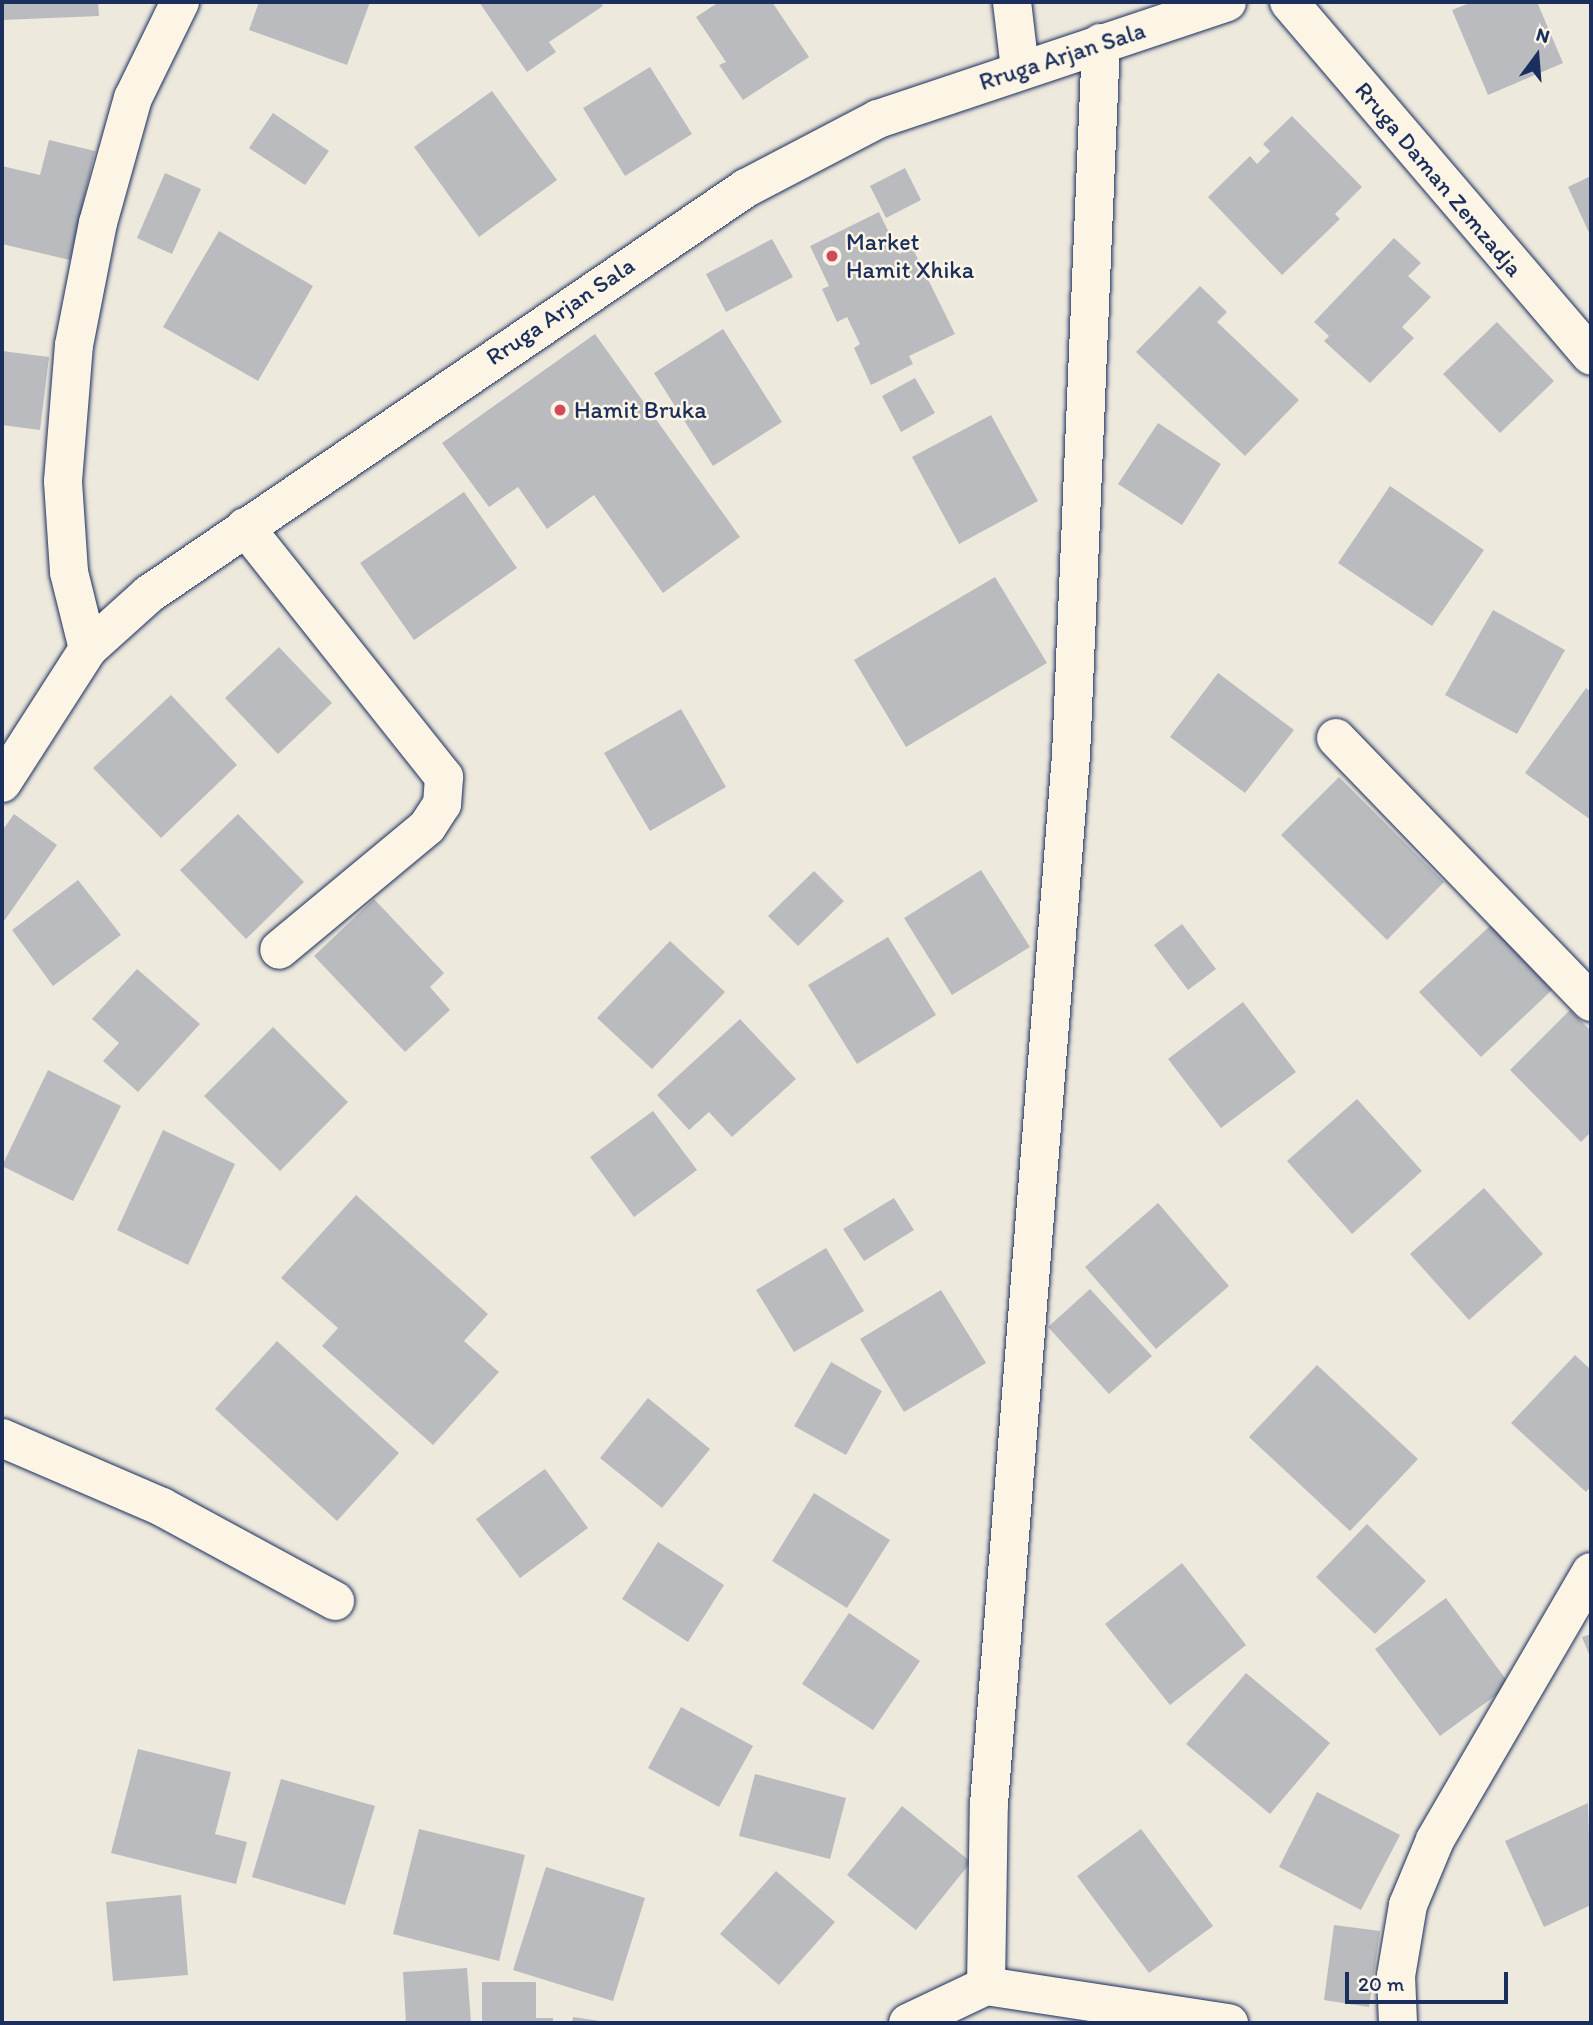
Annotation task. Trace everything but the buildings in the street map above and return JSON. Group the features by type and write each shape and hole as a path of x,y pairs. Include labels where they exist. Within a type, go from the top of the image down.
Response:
{"street":[{"path":"88,649 68,572 63,481 74,345 98,223 133,98 180,2"},
{"path":"1012,2 1020,69"},
{"name":"Rruga Arjan Sala","path":"2,783 88,649 149,594 746,188 878,119 1020,69 1227,2"},
{"name":"Rruga Daman Zemzadja","path":"1289,2 1591,355"},
{"path":"986,1986 989,1804 1071,755 1101,43"},
{"path":"246,527 444,777 442,804 427,827 279,950"},
{"path":"1336,738 1591,1002"},
{"path":"2,1438 162,1507 335,1601"},
{"path":"1398,2023 1396,1976 1408,1905 1430,1851 1582,1600 1591,1572"},
{"path":"908,2023 986,1986 1229,2023"}],"place":[{"name":"Market Hamit Xhika","path":"832,256"},
{"name":"Hamit Bruka","path":"560,410"}]}
